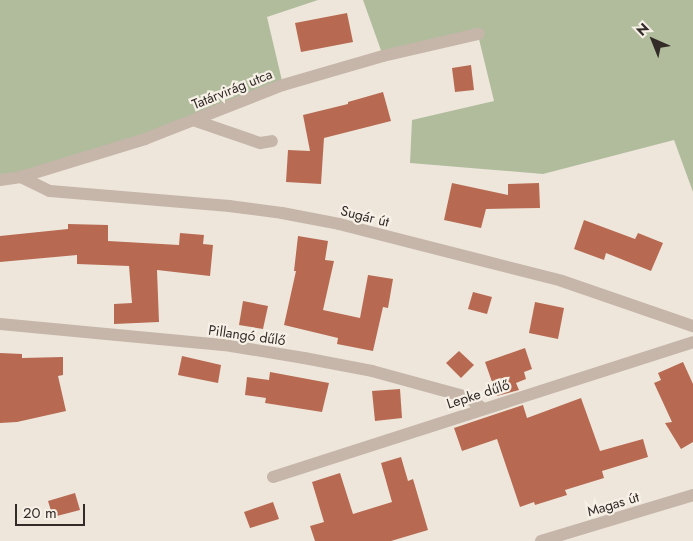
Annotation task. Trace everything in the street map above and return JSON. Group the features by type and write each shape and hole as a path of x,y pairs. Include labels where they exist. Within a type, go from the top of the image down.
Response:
{"street":[{"name":"Tatárvirág utca","path":"0,180 21,177 146,139 196,121 283,85 383,56 478,34"},
{"path":"196,121 253,142 272,141"},
{"name":"Sugár út","path":"21,177 50,190 282,213 339,224 562,281 693,326"},
{"name":"Pillangó dűlő","path":"0,324 231,346 304,358 372,371 467,398 482,408"},
{"name":"Lepke dűlő","path":"273,477 482,408 693,342"},
{"name":"Magas út","path":"541,541 693,495"}],"green space":[{"path":"0,0 318,0 267,17 283,85 196,121 0,180"},
{"path":"363,0 693,0 693,192 674,140 543,174 410,163 412,120 494,101 478,35 383,56"}],"building":[{"path":"347,13 353,42 301,52 295,23"},
{"path":"471,65 474,90 455,92 452,68"},
{"path":"383,92 391,121 324,138 321,184 286,182 288,150 310,151 303,115 348,104 348,102"},
{"path":"452,183 508,195 508,184 539,183 540,208 486,209 481,228 444,220"},
{"path":"584,220 635,239 638,233 663,243 651,271 606,253 604,260 574,249"},
{"path":"68,224 108,225 108,241 179,245 180,233 204,235 203,244 213,245 210,276 157,270 159,322 114,324 114,304 132,303 129,266 77,264 77,255 0,262 0,236 68,229"},
{"path":"298,236 328,241 325,260 334,261 323,310 360,318 368,275 393,279 388,308 383,307 373,351 337,344 338,338 284,325 296,271 294,271"},
{"path":"473,292 492,297 487,314 468,309"},
{"path":"243,301 268,306 263,329 239,325"},
{"path":"535,302 564,308 558,339 529,333"},
{"path":"525,348 532,369 524,372 526,379 516,383 519,390 497,396 485,362"},
{"path":"459,351 474,365 461,378 446,363"},
{"path":"0,353 22,354 22,358 63,357 63,375 58,376 66,411 17,422 0,423"},
{"path":"182,356 221,365 218,383 178,375"},
{"path":"683,362 693,384 693,442 681,449 665,423 672,422 654,383 661,380 658,373"},
{"path":"270,372 329,383 322,412 265,403 266,398 245,395 247,377 269,380"},
{"path":"400,389 402,418 375,421 372,391"},
{"path":"581,398 600,451 643,439 648,457 602,471 604,478 565,490 567,495 535,505 534,502 520,507 497,439 462,451 454,428 523,405 527,418"},
{"path":"401,457 408,481 413,479 428,530 391,541 315,541 310,526 324,522 312,482 340,473 353,514 392,502 381,463"},
{"path":"75,493 80,510 53,517 48,501"},
{"path":"273,502 279,519 250,528 244,512"}]}
